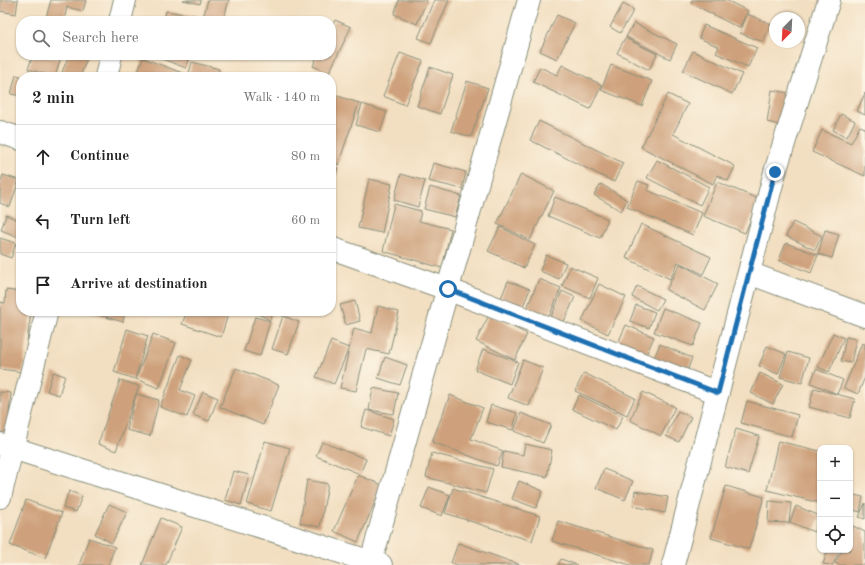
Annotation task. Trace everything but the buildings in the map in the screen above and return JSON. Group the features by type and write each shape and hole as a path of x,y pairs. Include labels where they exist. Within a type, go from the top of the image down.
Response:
{"street":[{"path":"121,16 125,0"},
{"path":"6,446 374,564 448,289 529,0"},
{"path":"673,565 775,172 829,0"},
{"path":"107,72 110,60"},
{"path":"0,132 16,137"},
{"path":"336,250 448,289 718,393"},
{"path":"749,273 865,316"},
{"path":"0,497 6,446 45,316"}],"route":[{"path":"448,289 718,393 775,172"}]}
